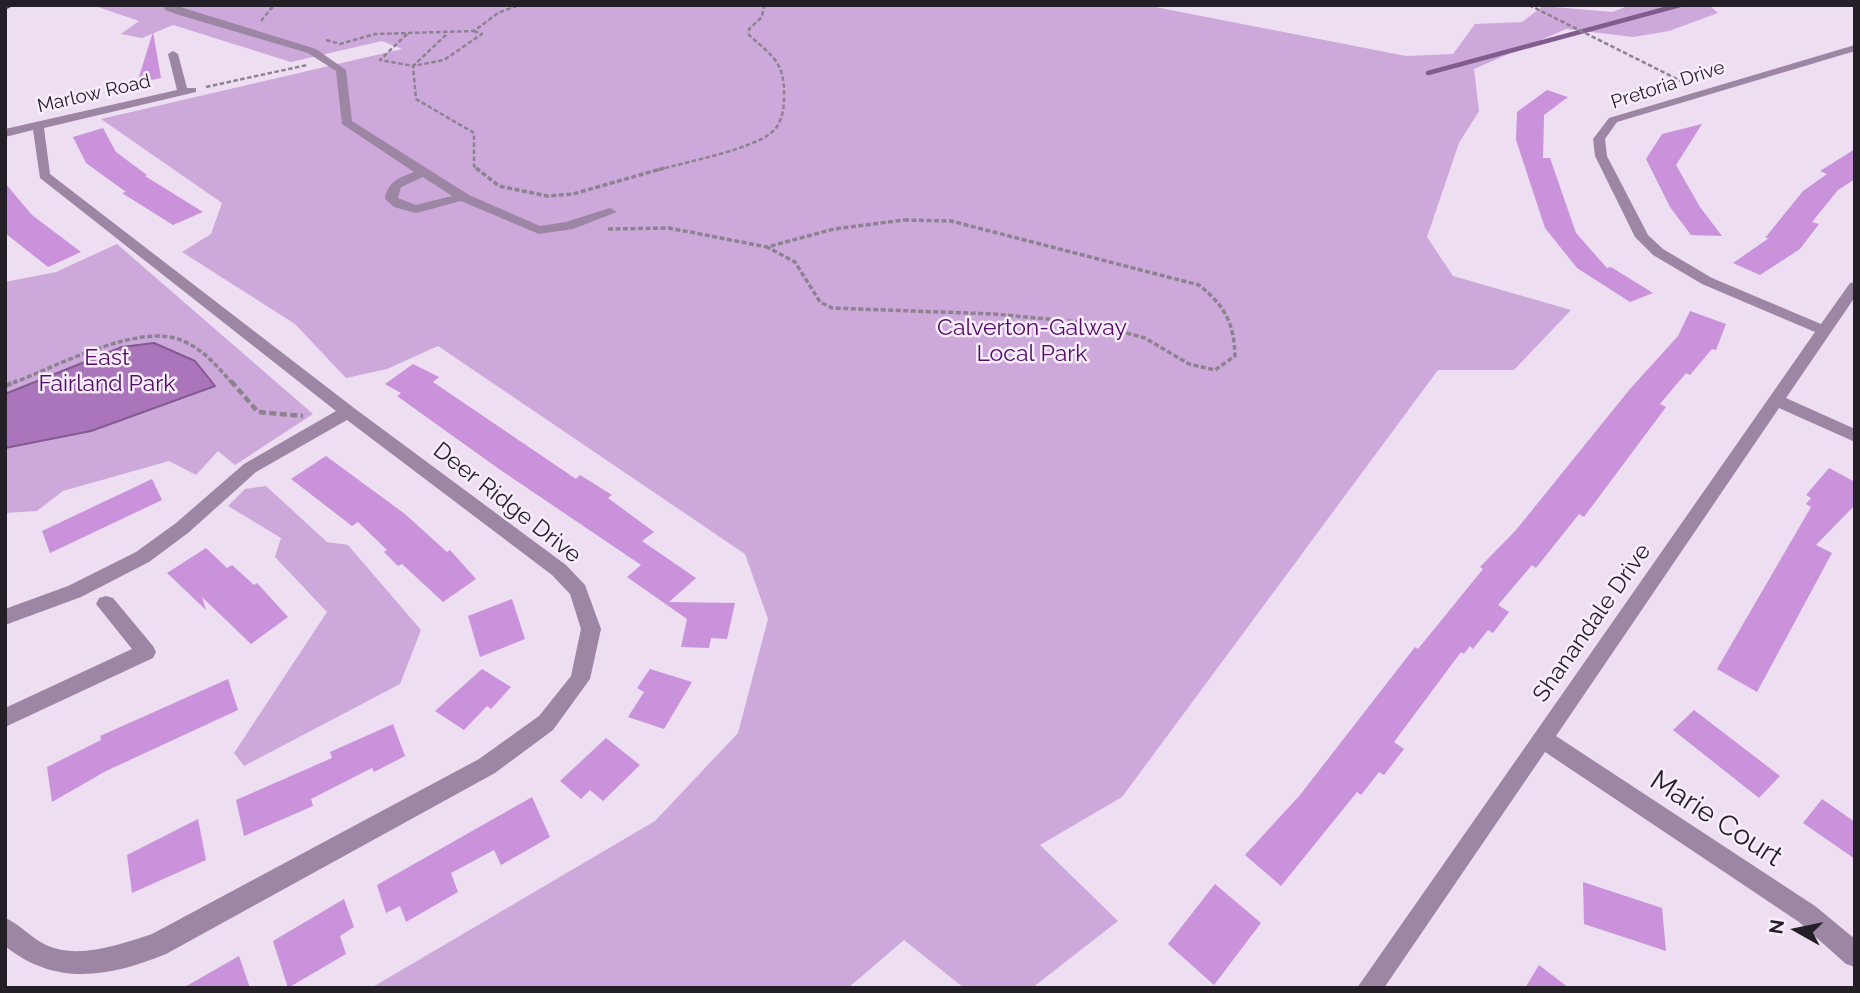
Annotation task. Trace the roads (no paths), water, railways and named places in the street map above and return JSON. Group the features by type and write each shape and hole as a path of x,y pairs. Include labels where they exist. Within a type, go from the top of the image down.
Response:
{"main road":[{"path":"5,7 10,5"}],"street":[{"path":"169,5 312,51 341,70 346,122 461,197 539,230 568,226 610,212"},
{"name":"Pretoria Drive","path":"1824,330 1707,281 1658,252 1642,237 1601,156 1599,139 1613,120 1855,48"},
{"name":"Marlow Road","path":"5,133 188,91 173,54"},
{"name":"Deer Ridge Drive","path":"5,930 37,954 68,963 111,960 157,945 487,766 546,723 580,679 591,629 578,590 559,570 339,417 44,175 38,125"},
{"path":"422,173 395,185 391,199 398,206 421,210 461,197"},
{"name":"Shanandale Drive","path":"1368,988 1855,286"},
{"path":"1777,401 1855,436"},
{"path":"5,617 56,600 123,567 181,529 199,509 251,467 339,417"},
{"path":"5,718 146,652 106,604"},
{"name":"Marie Court","path":"1541,738 1807,914 1855,955"}],"waterway":[{"path":"1428,73 1680,5"}],"park label":[{"name":"Calverton-Galway Local Park","path":"1032,341"},
{"name":"East Fairland Park","path":"107,371"}]}
